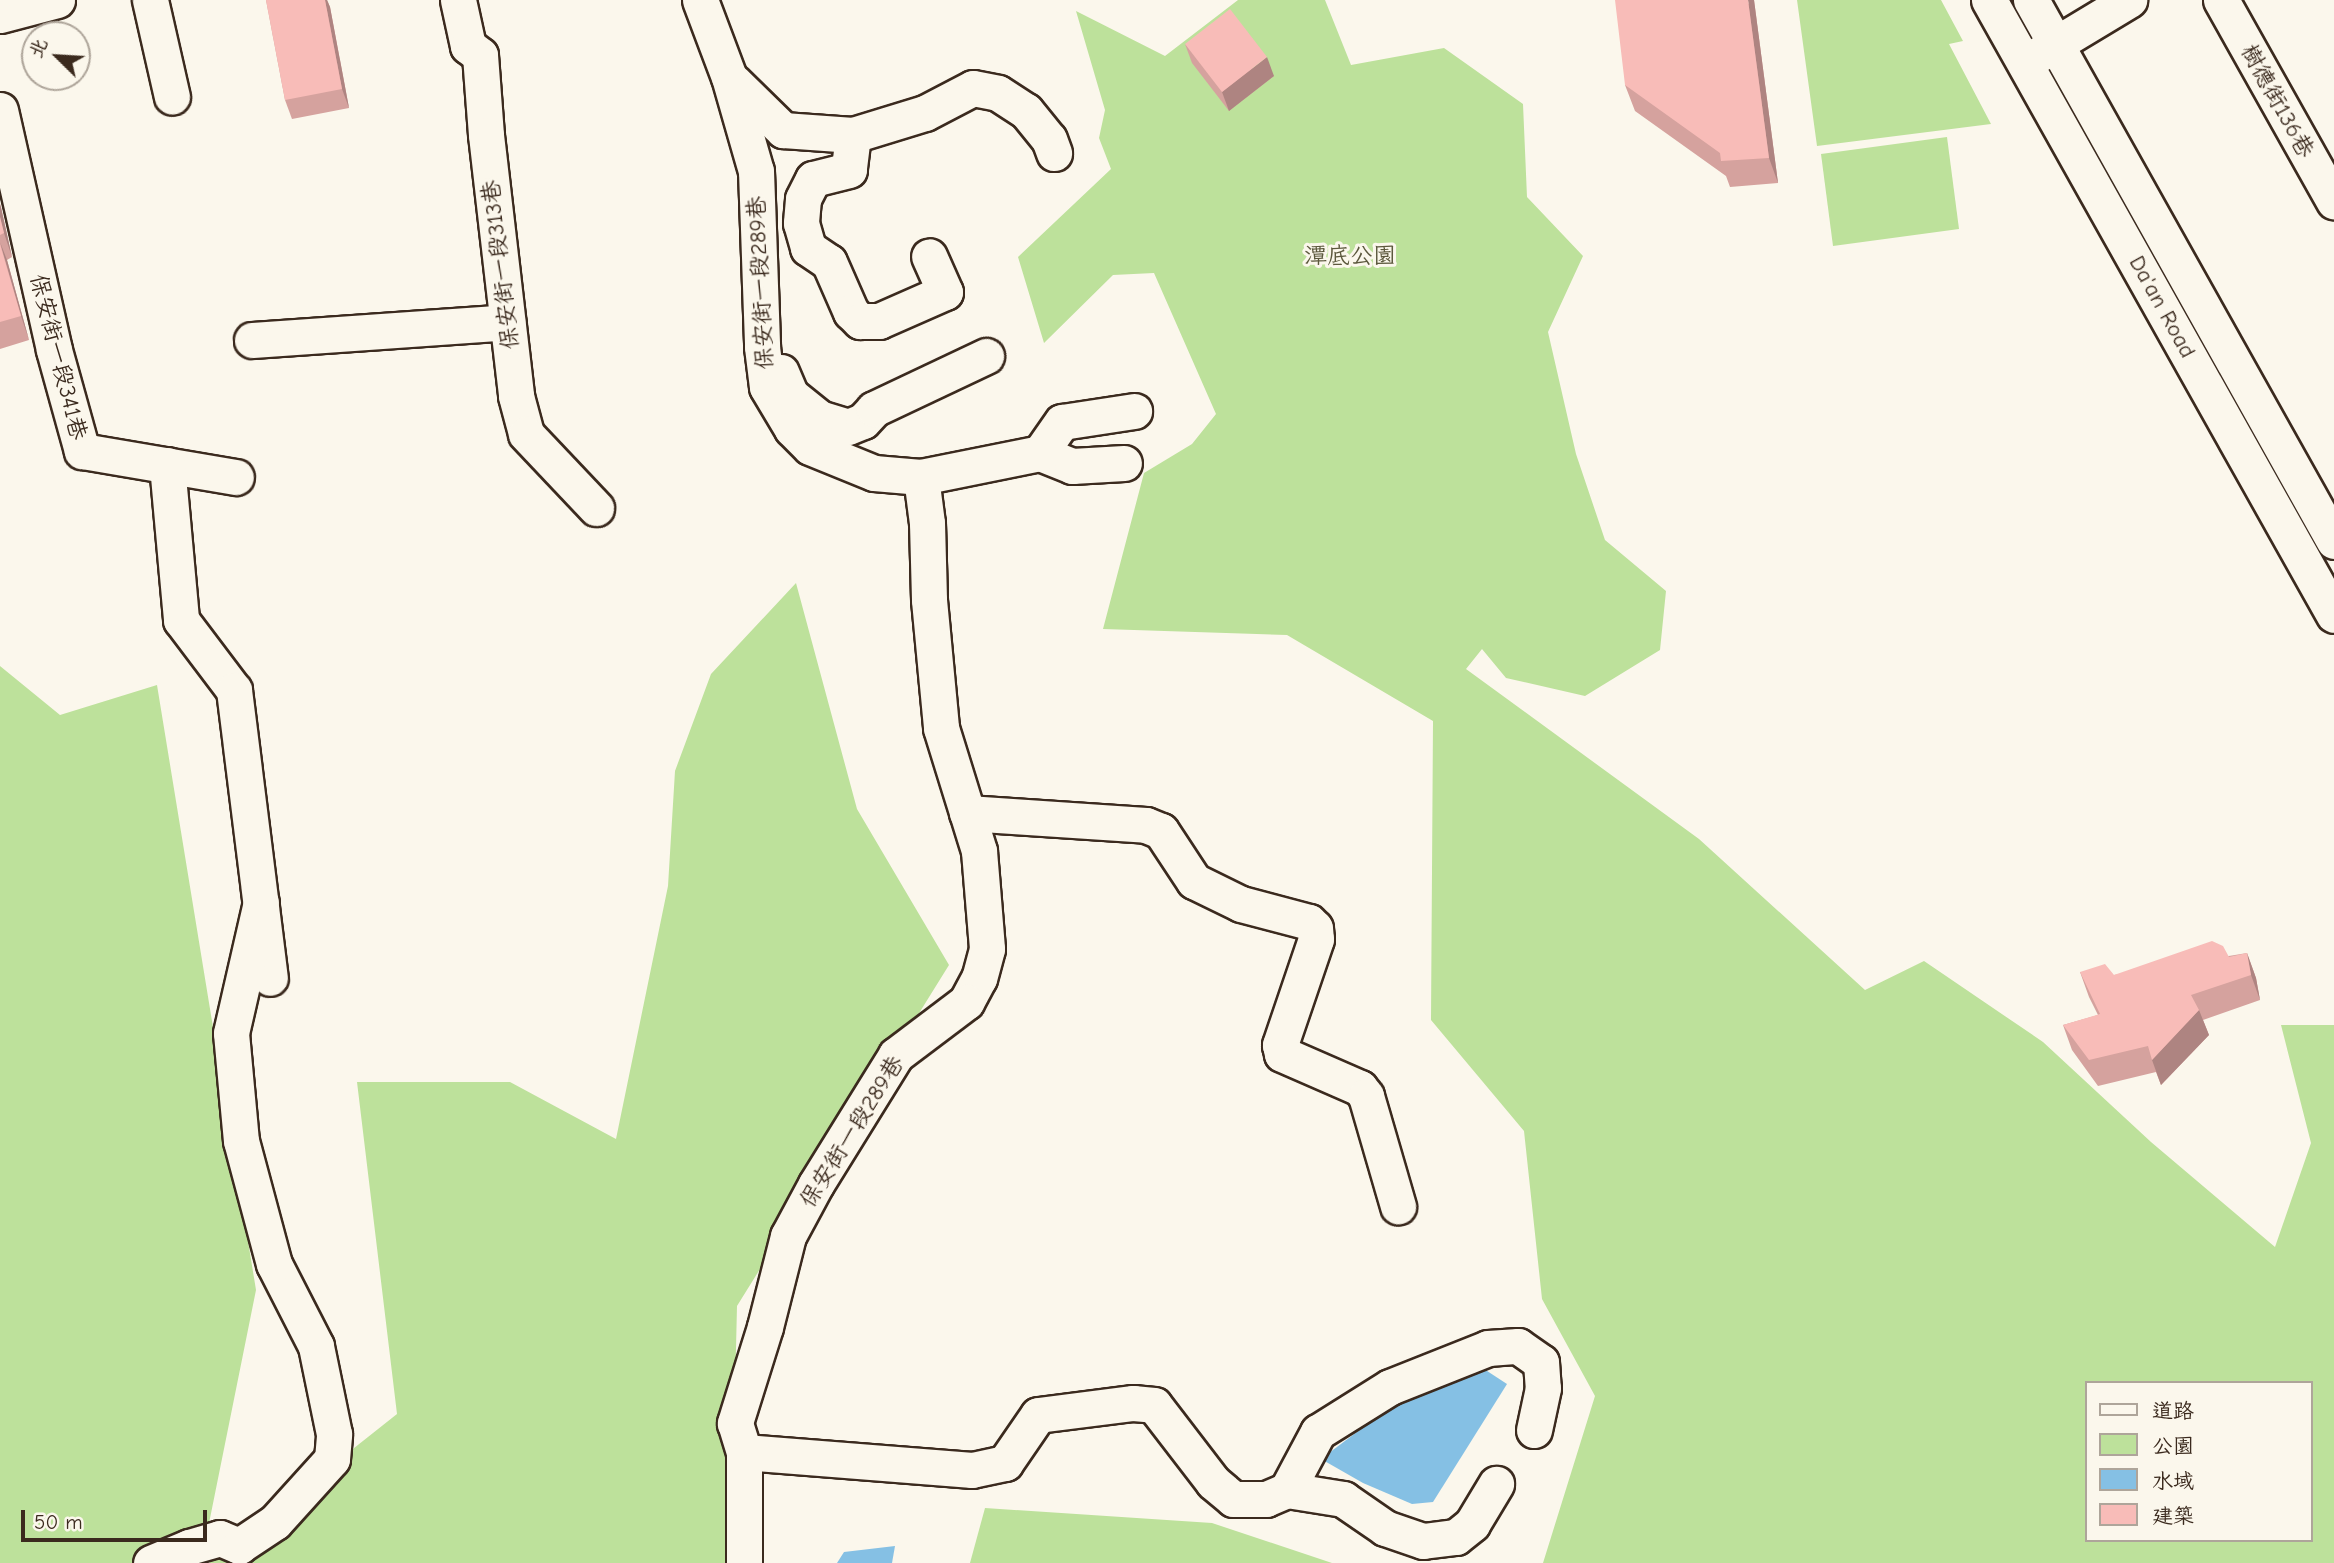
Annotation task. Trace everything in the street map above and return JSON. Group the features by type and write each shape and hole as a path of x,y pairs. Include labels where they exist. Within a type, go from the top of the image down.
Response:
{"street":[{"path":"0,15 57,0"},
{"path":"150,0 172,97"},
{"name":"保安街一段313巷","path":"458,0 468,46 480,55 516,396 526,434 596,508"},
{"name":"保安街一段289巷","path":"700,0 729,77 756,171 762,347 767,387 792,429 810,447 874,473 921,477 927,523 929,600 941,728 979,851 987,949 979,978 966,1002 896,1055 821,1176 788,1236 765,1327 734,1423 744,1452 744,1563"},
{"name":"Da'an Road","path":"1989,0 2334,615"},
{"name":"Da'an Road","path":"2031,0 2334,541"},
{"path":"2026,63 2055,42 2129,0"},
{"name":"樹德街136巷","path":"2221,0 2329,180"},
{"path":"729,77 783,130 853,135 925,113 973,88 998,93 1026,111 1049,139 1054,153"},
{"name":"保安街一段341巷","path":"0,110 54,350 82,452 236,477"},
{"path":"853,135 849,170 813,179 803,199 801,223 808,248 829,262 851,312 860,321 879,321 945,292 929,256"},
{"path":"252,340 508,322"},
{"path":"762,347 774,356 791,395 819,418 848,427 863,421 874,409 986,356"},
{"path":"1040,453 1062,422 1134,411"},
{"path":"921,477 1040,453 1072,466 1124,464"},
{"path":"167,465 181,620 234,690 270,978"},
{"path":"967,813 1146,825 1161,831 1194,881 1241,904 1309,922 1315,928 1316,939 1280,1045 1283,1054 1360,1088 1366,1096 1398,1206"},
{"path":"151,1563 220,1538 239,1546 275,1522 332,1459 334,1434 316,1346 274,1264 241,1141 230,1034 261,902"},
{"path":"1287,1490 1318,1432 1390,1387 1488,1348 1518,1346 1541,1362 1543,1388 1534,1430"},
{"path":"744,1452 972,1469 1005,1463 1038,1415 1133,1403 1154,1405 1213,1482 1233,1499 1266,1499 1287,1490 1343,1499 1385,1528 1423,1541 1456,1537 1472,1524 1496,1484"}],"green space":[{"name":"潭底公園","path":"1238,0 1325,0 1351,65 1444,48 1523,104 1527,197 1583,256 1548,332 1576,454 1605,540 1666,591 1660,650 1585,696 1506,678 1482,649 1466,669 1699,839 1865,990 1924,961 2043,1042 2151,1142 2275,1247 2311,1143 2281,1025 2334,1025 2334,1563 1543,1563 1595,1396 1542,1299 1524,1131 1431,1020 1433,721 1287,635 1103,629 1144,473 1192,444 1216,414 1154,273 1113,275 1044,343 1018,257 1111,169 1099,138 1105,110 1076,11 1165,56"},
{"path":"1797,0 1941,0 1963,41 1949,44 1991,124 1817,146"},
{"path":"1947,137 1959,229 1833,246 1821,154"},
{"path":"796,583 857,809 949,965 737,1306 731,1563 209,1563 397,1414 357,1082 510,1082 616,1139 668,886 675,771 711,674"},
{"path":"0,666 60,715 157,685 256,1290 201,1563 0,1563"},
{"path":"985,1508 1212,1523 1332,1563 970,1563"}],"water":[{"path":"1484,1369 1507,1384 1433,1502 1412,1504 1363,1483 1321,1459 1394,1404"},
{"path":"895,1546 892,1563 837,1563 844,1552"}],"building":[{"path":"266,0 325,0 342,89 285,100"},
{"path":"1615,0 1748,0 1769,158 1721,161 1720,153 1625,85"},
{"path":"1230,9 1267,57 1222,92 1185,44"},
{"path":"0,217 4,233 0,235"},
{"path":"0,244 21,316 0,322"},
{"path":"2212,941 2223,946 2229,957 2247,953 2251,975 2191,995 2199,1010 2152,1060 2148,1046 2089,1060 2063,1025 2100,1014 2080,972 2105,964 2114,975"}]}
